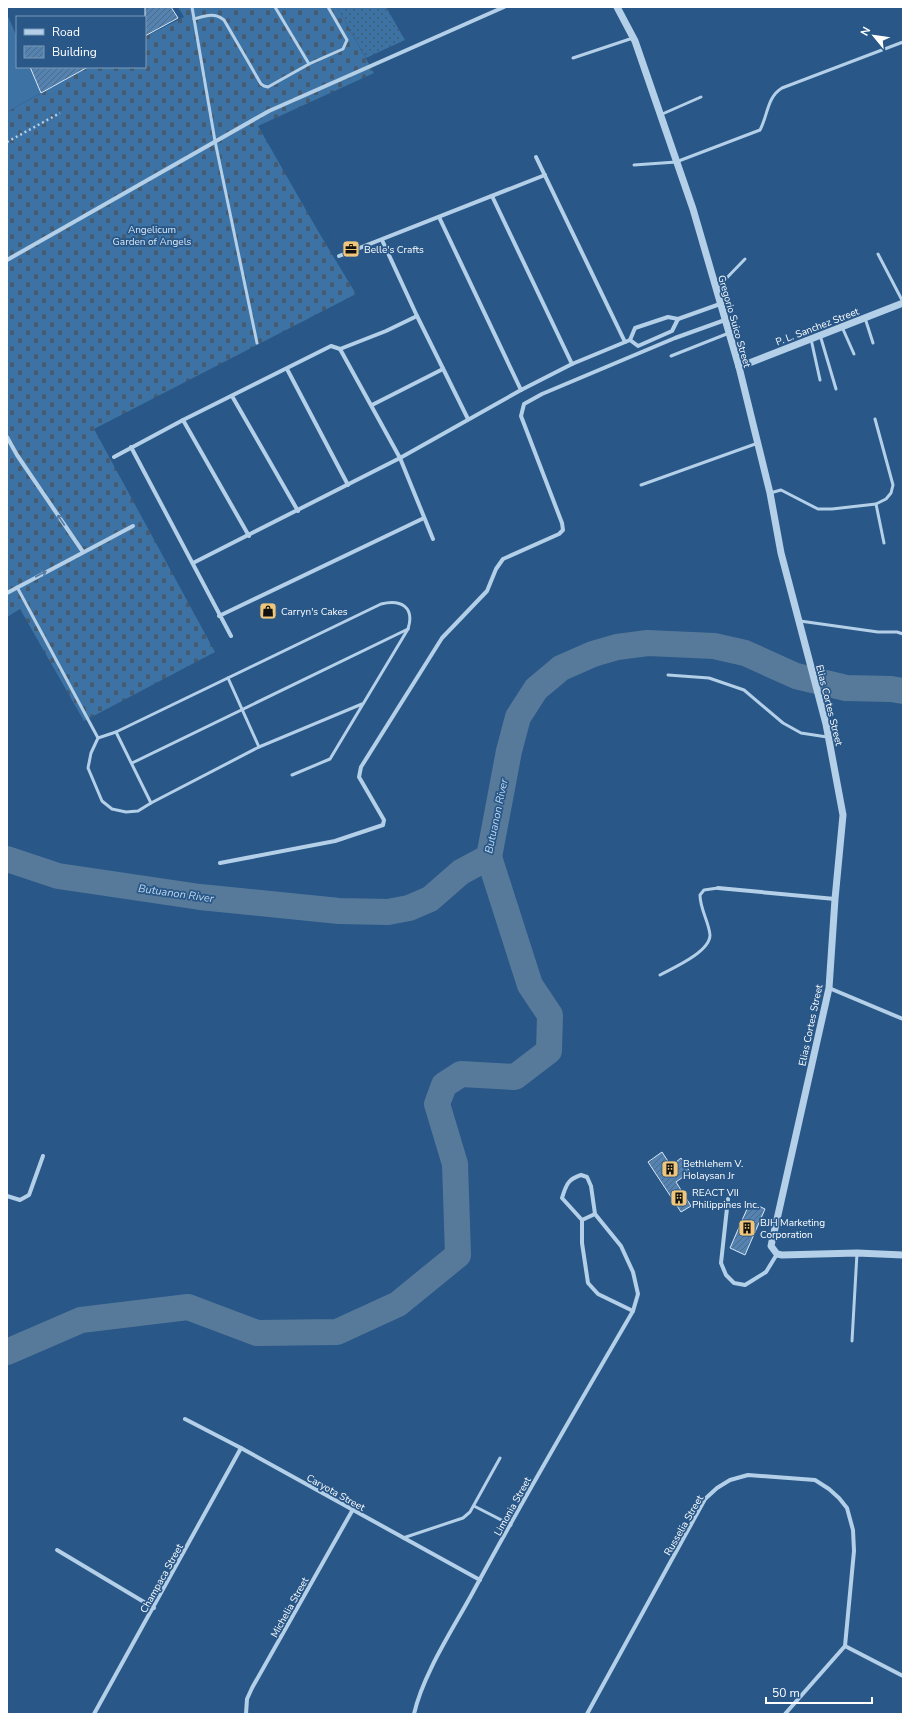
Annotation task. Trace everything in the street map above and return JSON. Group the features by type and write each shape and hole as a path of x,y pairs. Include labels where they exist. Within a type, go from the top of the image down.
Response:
{"street":[{"path":"7,260 269,111 504,7"},
{"name":"Gregorio Suico Street","path":"617,7 633,38 693,209 739,367 770,493 781,553 806,649"},
{"path":"536,157 624,342"},
{"path":"339,256 545,175"},
{"path":"492,196 572,364"},
{"path":"439,217 521,390"},
{"path":"382,240 417,316 468,419"},
{"name":"P. L. Sanchez Street","path":"739,367 903,303"},
{"path":"193,563 249,536 400,458 521,390 572,364 630,340 635,328 668,316 678,319 720,304"},
{"path":"114,457 183,420 331,346 340,349 386,331 417,316"},
{"path":"630,340 638,346 672,331 678,319"},
{"path":"220,863 335,841 383,825 384,820 359,777 361,767 442,638 487,591 499,564 503,560 559,534 563,530 562,523 521,416 524,404 542,394 675,338 725,320"},
{"path":"340,349 400,458 433,539"},
{"path":"287,368 348,485"},
{"path":"372,405 443,369"},
{"path":"232,396 298,511"},
{"path":"183,420 249,536"},
{"path":"7,437 17,455 83,552"},
{"path":"131,448 193,563 219,616 231,636"},
{"path":"219,616 424,518"},
{"path":"7,593 133,526"},
{"name":"Elias Cortes Street","path":"777,1254 771,1246 829,988 843,815 829,737 806,649"},
{"path":"718,888 835,899"},
{"path":"829,988 903,1019"},
{"path":"7,1196 20,1200 29,1195 43,1156"},
{"path":"582,1220 596,1214 591,1186 587,1177 581,1175 573,1177 567,1183 562,1198 582,1220 582,1243 588,1283 598,1294 633,1311"},
{"path":"728,1199 721,1263 726,1275 734,1283 745,1284 766,1272 777,1254 857,1253 903,1256"},
{"name":"Limonia Street","path":"414,1714 417,1699 425,1681 480,1580 633,1311 638,1294 633,1272 621,1246 596,1214"},
{"name":"Caryota Street","path":"185,1419 241,1448 352,1511 480,1580"},
{"name":"Champaca Street","path":"94,1714 154,1608 241,1448"},
{"name":"Russelia Street","path":"587,1714 705,1499 717,1488 730,1480 748,1475 815,1480 829,1488 846,1508 853,1530 854,1551 845,1646"},
{"name":"Michelia Street","path":"246,1714 247,1699 252,1688 352,1511"},
{"path":"57,1550 154,1608"},
{"path":"785,1714 845,1646 903,1676"}],"lane":[{"path":"192,7 215,141 257,343"},
{"path":"275,7 309,64"},
{"path":"194,18 213,14 224,20 258,79 264,86 268,87 309,64 343,49 346,45 346,37 328,7"},
{"path":"572,58 633,38"},
{"path":"634,165 676,162 760,130 765,121 771,98 782,88 903,42"},
{"path":"660,116 701,97"},
{"path":"878,254 903,303"},
{"path":"716,289 745,259"},
{"path":"865,318 873,343"},
{"path":"842,327 854,354"},
{"path":"672,356 729,333"},
{"path":"820,335 836,389"},
{"path":"811,339 820,380"},
{"path":"770,493 781,490 818,509 876,504 886,499 892,493 893,485 875,419"},
{"path":"641,485 758,443"},
{"path":"876,504 884,544"},
{"path":"17,587 98,738"},
{"path":"292,775 330,759 408,629 411,619 409,612 400,604 391,602 381,604 116,732 98,738 91,753 88,768 102,801 112,809 126,812 138,811 260,747 362,704"},
{"path":"798,621 878,632 897,632 903,634"},
{"path":"132,763 408,629"},
{"path":"668,675 709,678 744,690 783,723 801,733 829,737"},
{"path":"228,678 260,747"},
{"path":"116,732 151,803"},
{"path":"660,975 695,955 707,944 710,934 700,895 704,890 718,888"},
{"path":"852,1341 857,1253"},
{"path":"403,1538 463,1518 474,1506 500,1458"},
{"path":"474,1506 511,1525"}],"path":[{"path":"7,142 60,113"}],"green space":[{"name":"Angelicum Garden of Angels","path":"178,7 337,7 374,73 258,126 356,294 94,429 215,652 84,721 20,609 7,617 7,112 87,68 146,68 146,36 184,17"},
{"path":"337,7 386,7 405,40 366,58"},
{"path":"7,14 16,35 16,68 30,68 41,93 7,112"}],"building":[{"path":"145,7 171,7 178,18 146,35"},
{"path":"30,68 86,68 41,93"},
{"name":"Bethlehem V. Holaysan Jr","path":"662,1152 671,1166 681,1158 690,1172 676,1182 691,1206 681,1212 648,1162"},
{"name":"BJH Marketing Corporation","path":"750,1202 765,1209 745,1255 730,1248"}],"waterway":[{"name":"Butuanon River","path":"7,859 58,876 200,897 339,911 388,912 409,908 430,899 461,872 489,857 509,751 518,717 536,689 561,668 593,654 617,647 648,643 714,646 745,653 796,676 846,688 891,689 903,691"},
{"path":"7,1352 81,1320 188,1307 257,1333 337,1332 398,1304 458,1255 455,1164 437,1104 444,1085 461,1074 515,1077 549,1051 550,1015 530,985 489,857"}],"place":[{"name":"Belle's Crafts","path":"351,249"},
{"name":"Carryn's Cakes","path":"268,611"},
{"name":"Bethlehem V. Holaysan Jr","path":"670,1169"},
{"name":"REACT VII Philippines Inc.","path":"679,1198"},
{"name":"BJH Marketing Corporation","path":"747,1228"}]}
